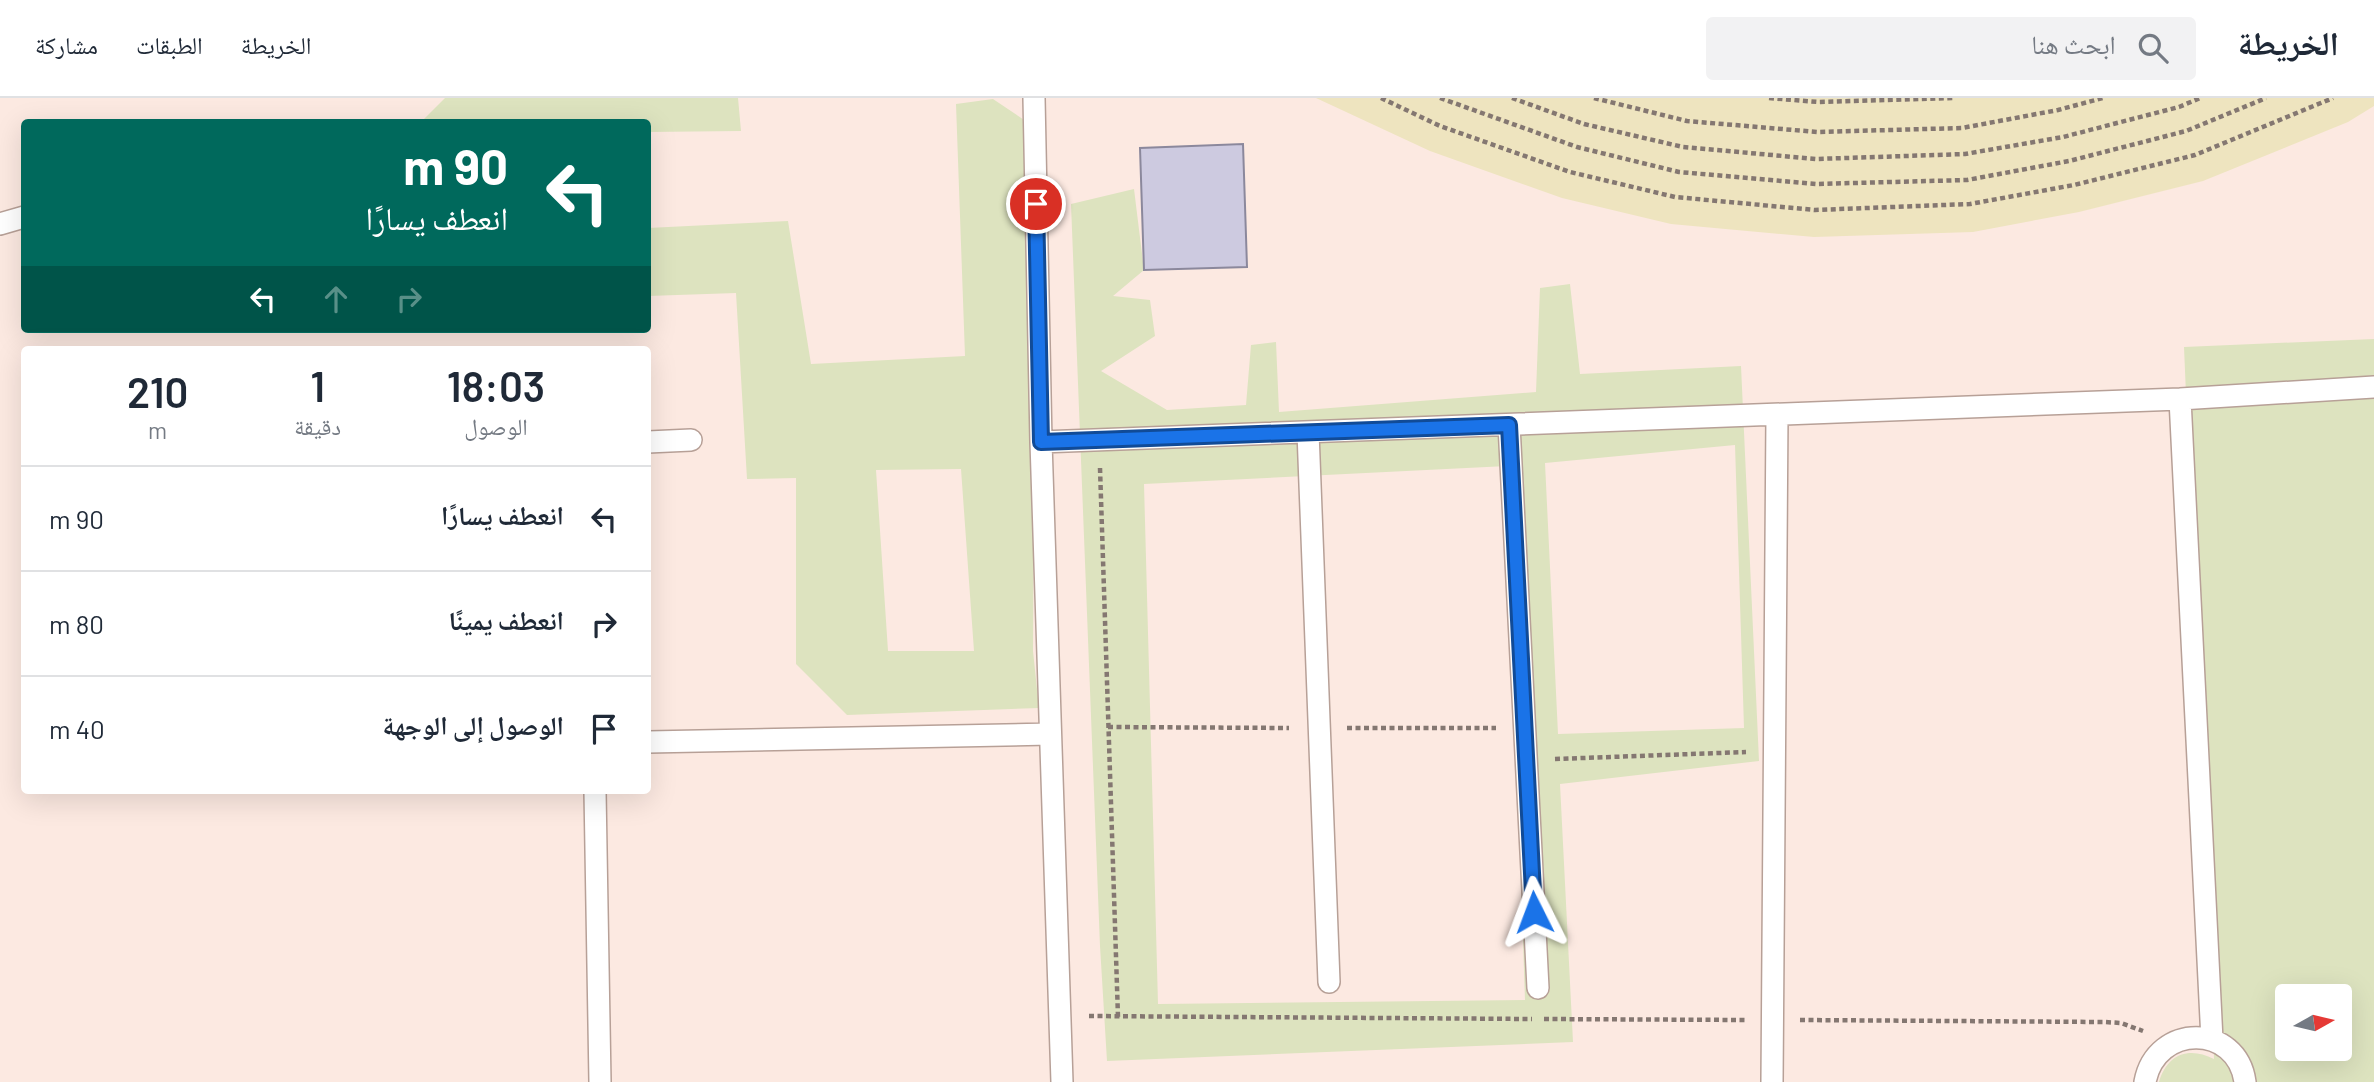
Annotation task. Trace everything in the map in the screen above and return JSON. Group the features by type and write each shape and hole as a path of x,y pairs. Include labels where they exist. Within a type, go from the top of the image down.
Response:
{"lane":[{"path":"1034,98 1041,442 1062,1082"},
{"path":"0,224 21,217"},
{"path":"1041,442 2180,399 2374,387"},
{"path":"2180,399 2212,1040"},
{"path":"1772,1082 1777,415"},
{"path":"1509,425 1538,988"},
{"path":"1308,432 1329,982"},
{"path":"651,442 691,440"},
{"path":"651,742 1050,734"},
{"path":"595,794 600,1082"},
{"path":"2145,1082 2147,1072 2165,1046 2196,1037 2212,1040 2226,1047 2237,1059 2245,1082"}],"path":[{"path":"1381,98 1440,126 1570,172 1675,197 1815,210 1970,204 2074,185 2195,155 2333,98"},
{"path":"1440,98 1577,147 1679,172 1816,184 1967,180 2056,163 2186,131 2266,98"},
{"path":"1512,98 1584,124 1683,147 1816,159 1965,154 2063,136 2179,107 2200,98"},
{"path":"1594,98 1687,121 1817,132 1962,128 2057,110 2103,98"},
{"path":"1769,98 1818,102 1954,98"},
{"path":"1099,440 1118,1017"},
{"path":"1527,760 1775,751"},
{"path":"1060,1016 2104,1022 2121,1023 2137,1029 2153,1036 2165,1046"}],"green space":[{"path":"445,98 738,98 741,131 651,132 651,119 424,119"},
{"path":"993,99 1036,128 1033,651 1039,708 847,715 796,664 796,478 747,479 736,293 651,296 651,228 788,221 811,364 965,356 956,104","holes":["961,469 974,651 888,651 876,470"]},
{"path":"1134,189 1144,270 1113,296 1150,300 1155,336 1101,371 1167,410 1246,405 1251,345 1276,342 1279,412 1536,392 1540,288 1570,284 1580,374 1741,366 1759,761 1560,784 1573,1042 1107,1061 1100,946 1071,204","holes":["1735,445 1744,728 1558,734 1545,463","1507,466 1525,1000 1158,1004 1144,484"]},
{"path":"2374,339 2374,1082 2159,1082 2167,1065 2180,1055 2196,1053 2214,1059 2184,347"}],"sand":[{"path":"1316,98 2374,98 2374,106 2348,122 2203,181 2079,212 1973,232 1814,237 1671,224 1562,198 1430,151"}],"building":[{"path":"1243,144 1247,267 1144,270 1140,148"}],"route":[{"path":"1036,204 1041,442 1509,425 1534,912"}]}
